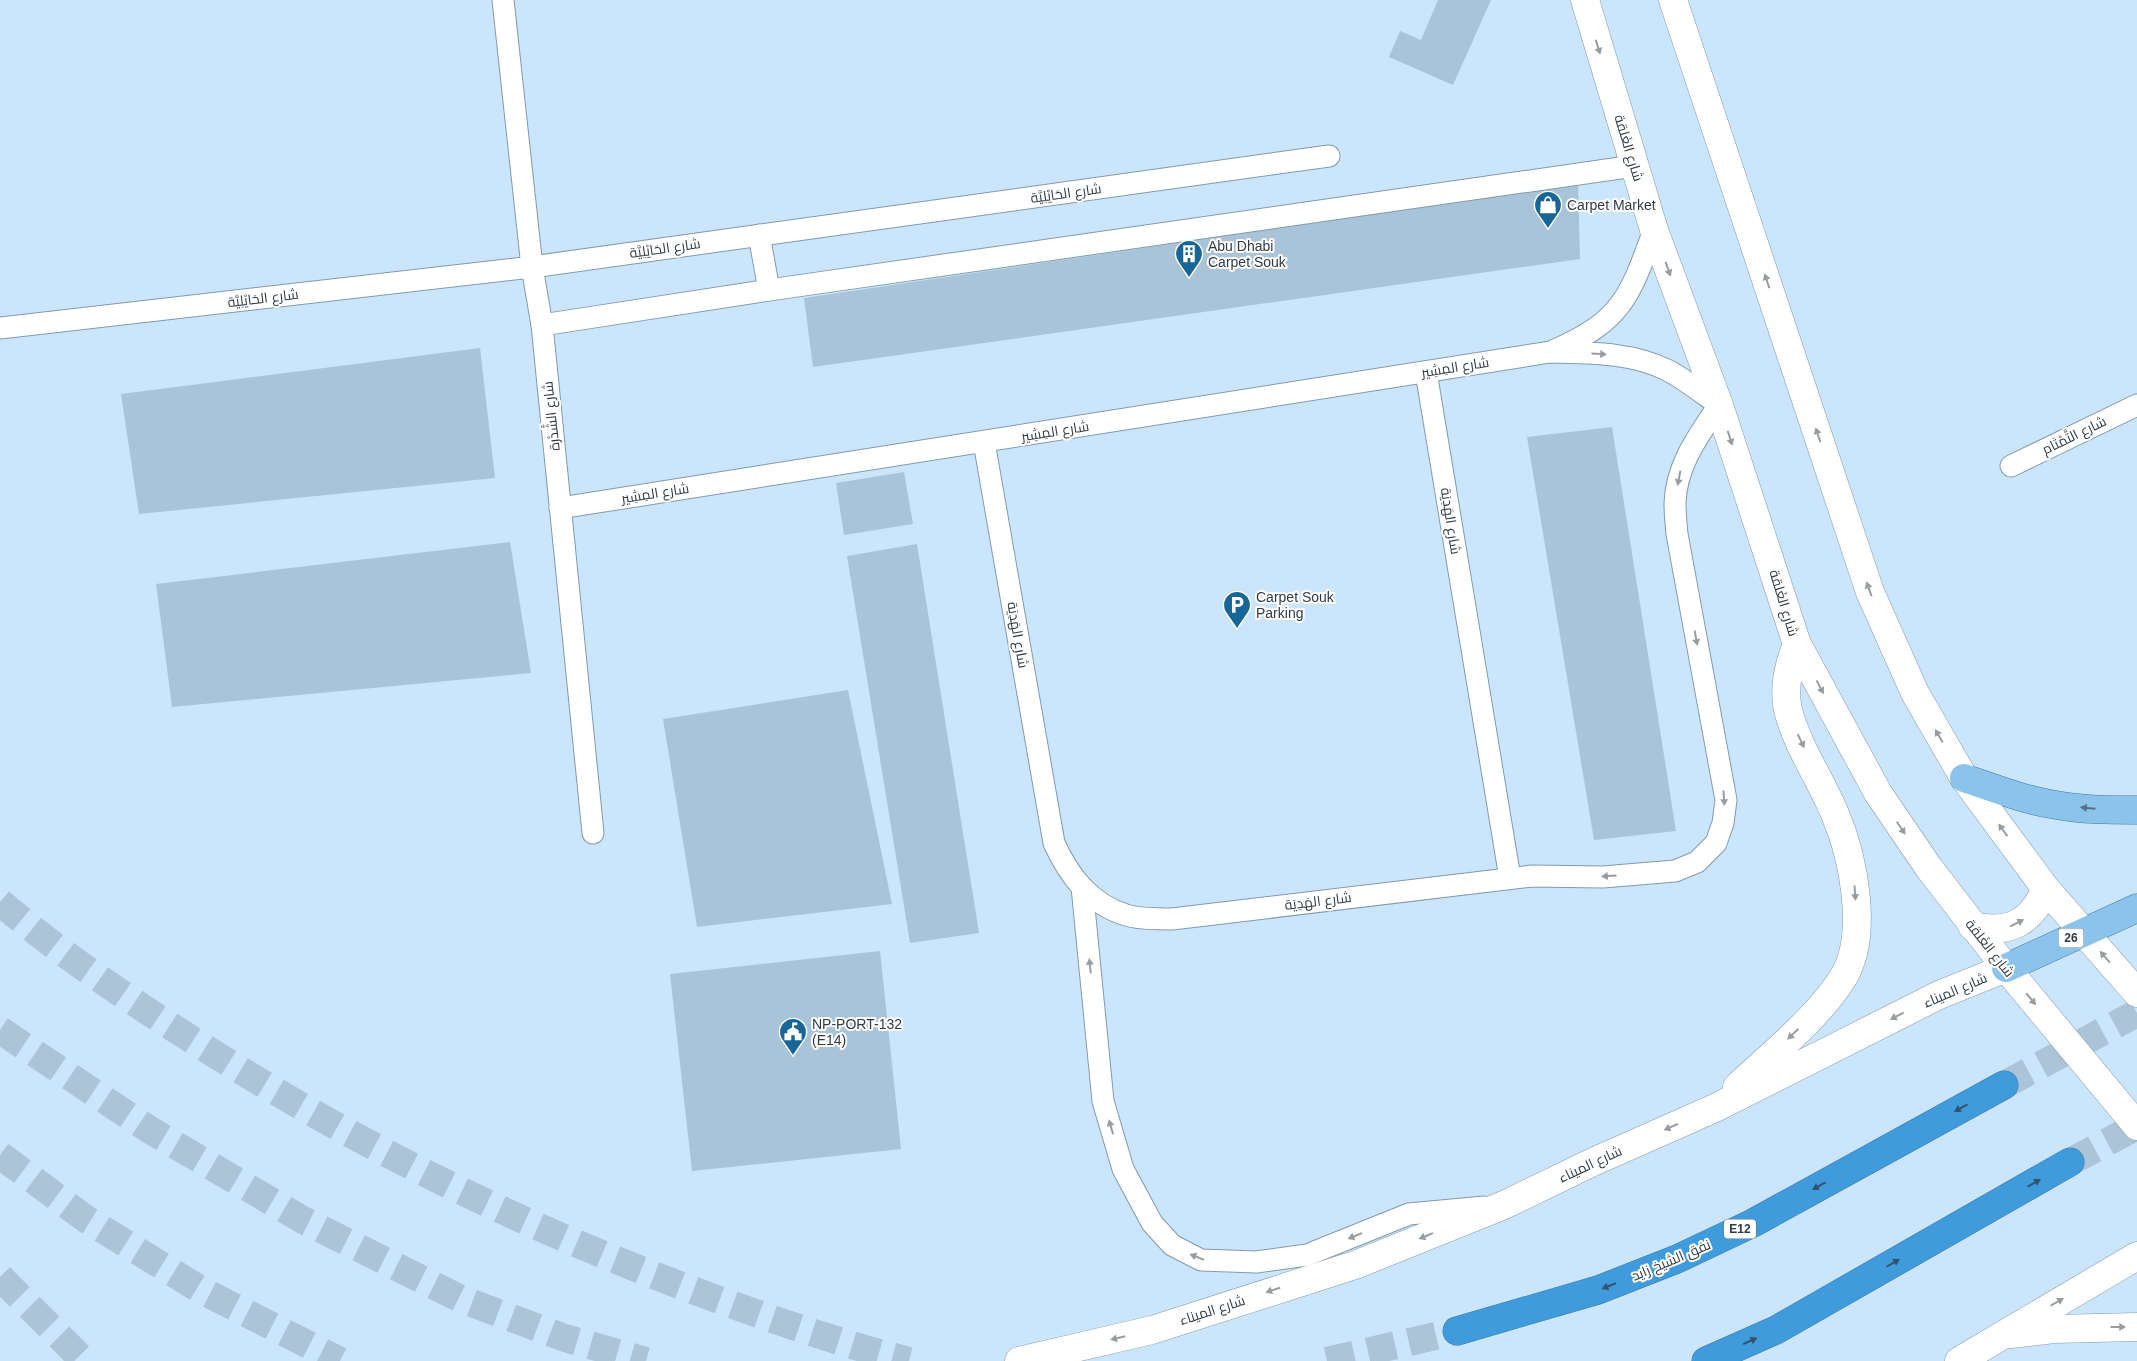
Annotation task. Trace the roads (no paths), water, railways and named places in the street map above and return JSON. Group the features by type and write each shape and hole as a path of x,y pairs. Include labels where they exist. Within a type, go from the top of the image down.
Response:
{"highway":[{"name":"نفق الشيخ زايد","path":"1457,1332 1598,1290 1676,1259 1753,1223 2004,1085"},
{"path":"1706,1361 1776,1330 2070,1162"}],"main road":[{"name":"شارع الغَلقة","path":"1584,0 1654,230 1719,405 1797,644 1878,793 1929,868 1972,926 2137,1126"},
{"path":"1673,0 1870,592 1915,693 1964,778 2046,889 2137,993"},
{"path":"1715,1108 1832,994 1846,973 1853,950 1857,925 1848,850 1836,814 1796,731 1788,710 1786,687 1788,673 1797,644"},
{"path":"1964,778 2011,794 2057,806 2101,810 2137,810"},
{"path":"1972,926 1990,930 2008,928 2025,919 2038,906 2046,889"},
{"name":"شارع الميناء","path":"1020,1361 1152,1330 1355,1265 1504,1204 1715,1108 1939,995 2006,968 2137,908"},
{"path":"1961,1360 2137,1256"},
{"path":"2000,1336 2054,1330 2137,1327"}],"lane":[{"name":"شارع الشَّدْرة","path":"503,0 532,267 542,325 593,833"},
{"name":"شارع الحَايْلِيَّة","path":"0,328 532,267 1329,156"},
{"path":"542,325 769,290 1634,166"},
{"name":"شارع المِشِير","path":"1550,352 1600,327 1618,310 1632,288 1654,230"},
{"path":"759,235 769,290"},
{"name":"شارع المِشِير","path":"560,508 1550,352 1602,354 1645,362 1666,370 1685,381 1719,405"},
{"name":"شارع الهَدِيَة","path":"984,442 1054,843 1065,867 1082,888 1102,905 1127,916 1172,919 1510,878 1426,372"},
{"path":"1510,878 1532,876 1603,877 1675,871 1697,862 1716,843 1723,823 1726,800 1677,534 1675,502 1681,470 1694,442 1719,405"},
{"name":"شارع التَّمْتَام","path":"2011,466 2137,405"},
{"path":"1082,888 1103,1101 1122,1169 1152,1223 1172,1245 1201,1260 1256,1262 1307,1255 1409,1214 1504,1204"}],"tunnel":[{"path":"0,902 49,942 152,1014 264,1085 386,1153 510,1214 638,1269 805,1330 909,1361"},
{"path":"2004,1085 2137,1013"},
{"path":"0,1030 150,1130 303,1220 461,1299 565,1338 646,1361"},
{"path":"2070,1162 2137,1126"},
{"path":"0,1155 86,1219 201,1290 340,1361"},
{"path":"0,1277 84,1361"},
{"path":"1327,1361 1457,1331"}],"place":[{"name":"Carpet Market","path":"1548,229"},
{"name":"Abu Dhabi Carpet Souk","path":"1189,278"},
{"name":"Carpet Souk Parking","path":"1237,629"},
{"name":"NP-PORT-132 (E14)","path":"793,1056"}]}
